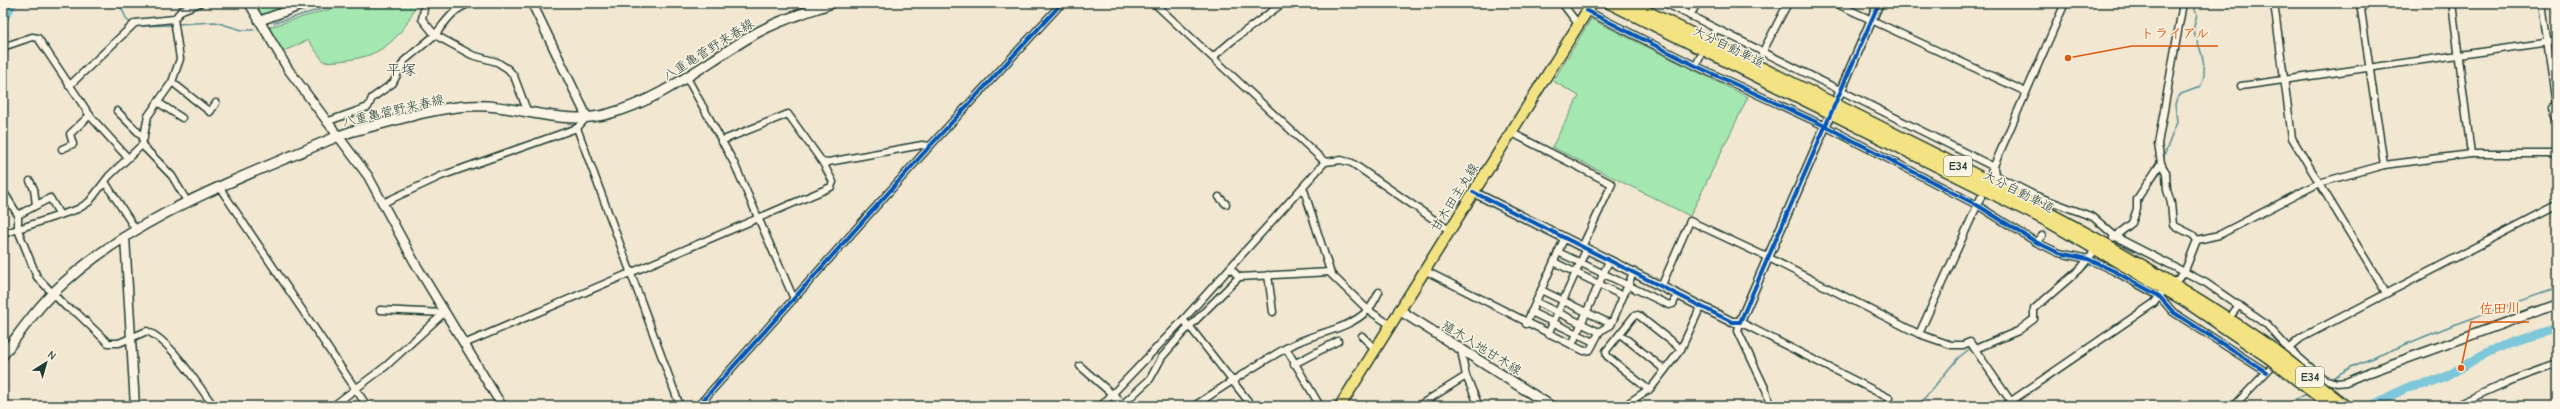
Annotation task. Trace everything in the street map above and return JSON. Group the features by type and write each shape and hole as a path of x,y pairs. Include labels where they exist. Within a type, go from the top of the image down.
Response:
{"highway":[{"name":"大分自動車道","path":"1610,3 2046,220 2177,296 2271,353 2331,406"},
{"name":"大分自動車道","path":"1629,3 2064,221 2188,292 2345,406"}],"main road":[{"name":"八重亀菅野来春線","path":"3,355 54,292 93,258 125,237 188,203 336,137 353,131 469,106 567,118 606,115 635,106 660,95 749,37 810,6 832,3"},
{"name":"甘木田主丸線","path":"1340,406 1389,324 1590,7"},
{"name":"殖木入地甘木線","path":"1399,310 1551,406"}],"street":[{"path":"69,86 135,22 174,19 182,10 200,3"},
{"path":"249,3 288,69 336,137 368,176 414,263 502,406"},
{"path":"259,21 308,3"},
{"path":"425,3 422,19 436,35 472,55 498,62 508,69 514,76 528,113"},
{"path":"326,122 368,107 372,98 393,83 404,61 436,35 454,11 463,5 473,3"},
{"path":"383,203 442,176 577,128 587,117 532,3"},
{"path":"698,406 930,146 1062,3"},
{"path":"1154,3 1325,162"},
{"path":"1213,57 1233,40 1283,3"},
{"path":"1562,3 1578,24"},
{"path":"1665,3 1840,94 1994,167"},
{"path":"1690,16 1697,3"},
{"path":"1762,53 1788,3"},
{"path":"1836,3 2026,92"},
{"path":"1840,94 1879,3"},
{"path":"1990,175 2065,3"},
{"path":"2183,3 2158,144 2173,225 2193,235 2197,240"},
{"path":"2274,3 2292,138 2386,293"},
{"path":"2360,3 2384,165"},
{"path":"2452,3 2471,154"},
{"path":"2542,3 2557,106 2552,108 2557,120"},
{"path":"1590,7 1696,66 1826,123 1977,205 2036,242 2059,253 2092,259 2161,294 2173,312 2217,336 2266,372"},
{"path":"3,234 78,210 90,202 105,182 142,145 148,116 159,103 172,82 180,59 174,19"},
{"path":"1712,36 1716,29"},
{"path":"3,47 32,37 38,38 69,86 83,102 90,115 128,158"},
{"path":"2241,86 2557,41"},
{"path":"1696,66 1700,57"},
{"path":"687,78 734,164 794,299"},
{"path":"172,82 210,112 216,103"},
{"path":"159,103 182,118"},
{"path":"117,111 144,138"},
{"path":"464,344 632,274 831,187 833,182 824,163 788,114 721,141"},
{"path":"62,149 73,144 70,134 90,115"},
{"path":"1770,406 1766,390 1738,331 1740,322 1769,258 1826,123"},
{"path":"577,128 680,406"},
{"path":"1510,132 1612,184 1584,249 1576,273 1548,334"},
{"path":"142,145 172,176 188,203"},
{"path":"824,163 922,145 930,146"},
{"path":"2197,240 2219,235 2319,183 2384,165 2471,154 2557,154"},
{"path":"1101,406 1176,328 1325,162 1341,160 1352,163 1449,230"},
{"path":"2117,238 2132,222 2139,195 2162,165"},
{"path":"1994,167 1995,175 2034,195 2093,217 2117,238 2206,283 2267,325 2289,349 2324,379 2337,383 2346,382 2557,304"},
{"path":"30,181 34,189 36,205"},
{"path":"105,182 136,230"},
{"path":"1303,187 1330,272 1368,310 1389,324"},
{"path":"220,188 367,406"},
{"path":"3,191 18,215 18,230 37,277 54,292 66,307 77,313 108,342 119,343 147,331 152,333 173,352 214,406"},
{"path":"1473,192 1732,322 1740,322 1889,398"},
{"path":"1219,197 1226,204"},
{"path":"1919,334 1981,197"},
{"path":"18,215 50,198 60,215"},
{"path":"2234,406 2301,338 2557,205"},
{"path":"1661,287 1690,221 1769,258 1919,334 1951,345 1963,345 1970,342 2012,404"},
{"path":"2036,242 2042,236"},
{"path":"125,237 135,406"},
{"path":"1526,324 1564,239"},
{"path":"2176,281 2184,273 2197,240"},
{"path":"1558,252 1668,305 1672,304 1677,295"},
{"path":"1973,347 2018,331 2092,259"},
{"path":"1572,345 1609,261"},
{"path":"1554,262 1623,296"},
{"path":"1230,268 1239,277"},
{"path":"1424,270 1526,324 1587,351 1599,332 1611,324 1633,273"},
{"path":"1080,366 1112,394 1122,405 1150,379 1162,357 1182,334 1239,277 1308,275 1330,272"},
{"path":"1268,275 1273,312"},
{"path":"1541,290 1611,324"},
{"path":"1194,406 1231,381 1286,348 1312,336 1336,330 1368,310 1379,292"},
{"path":"2004,406 2012,404 2154,303 2161,294"},
{"path":"1201,300 1210,307"},
{"path":"1536,302 1599,332"},
{"path":"2233,313 2239,305"},
{"path":"1624,406 1649,390 1665,370 1681,349 1701,306"},
{"path":"380,310 445,313"},
{"path":"1531,312 1594,342"},
{"path":"333,406 386,366 445,313"},
{"path":"1649,390 1606,356 1606,351 1634,316 1638,315 1681,349"},
{"path":"1183,320 1190,326 1231,381 1252,406"},
{"path":"1176,328 1182,334"},
{"path":"1620,334 1665,370"},
{"path":"1362,336 1374,348"},
{"path":"1294,364 1338,341"},
{"path":"1286,348 1320,406"},
{"path":"1461,350 1466,376 1479,406"},
{"path":"2454,406 2510,381 2557,364"},
{"path":"1418,406 1466,376"}],"green space":[{"path":"254,3 302,3 259,15"},
{"path":"351,3 418,3 404,27 385,47 367,56 347,60 324,62 308,40 282,52 269,27"},
{"path":"1591,19 1748,97 1690,216 1552,147 1579,96 1553,81"}],"waterway":[{"path":"3,20 13,3"},
{"path":"119,3 127,20 132,24"},
{"path":"274,23 342,3"},
{"path":"2164,164 2164,156 2177,122 2175,104 2177,99 2181,94 2200,87 2203,81 2203,59 2193,31 2197,14 2192,3"},
{"path":"177,24 215,22 242,30 254,30"},
{"path":"136,26 174,25"},
{"path":"2145,192 2162,170"},
{"path":"2121,238 2137,220 2143,195"},
{"path":"2036,312 2092,263"},
{"path":"2331,379 2353,366 2448,327 2557,288"},
{"path":"2021,325 2031,316"},
{"path":"2371,406 2406,388 2431,383 2444,378 2482,355 2509,343 2557,328"},
{"path":"1975,345 1996,337"},
{"path":"1918,406 1958,358 1972,347"},
{"path":"2284,406 2307,393"},
{"path":"2377,402 2379,406"}],"tunnel":[{"path":"2042,236 2054,222"}],"cycle path":[{"path":"698,406 930,146 1062,3"},
{"path":"1473,192 1732,322 1740,322 1879,3"},
{"path":"1587,11 1696,66 1825,126 1977,205 2036,242 2059,253 2088,259 2114,271 2159,296 2173,312 2266,372"}],"place":[{"name":"トライアル","path":"2068,58"},
{"name":"佐田川","path":"2461,368"}],"district":[{"name":"平塚","path":"401,70"}]}
